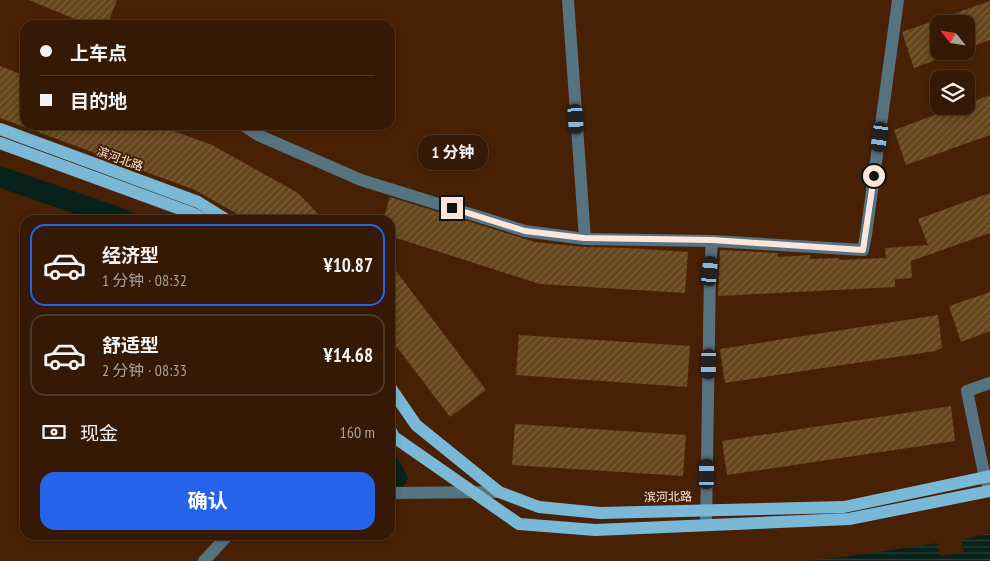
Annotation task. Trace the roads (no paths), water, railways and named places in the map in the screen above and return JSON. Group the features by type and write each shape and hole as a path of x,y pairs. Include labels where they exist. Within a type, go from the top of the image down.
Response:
{"main road":[{"name":"滨河北路","path":"0,129 198,202 219,215"},
{"path":"0,143 196,215"},
{"name":"滨河北路","path":"395,395 416,425 499,492 540,507 600,513 844,507 989,484"},
{"path":"395,438 519,524 595,530 849,519 989,484"}],"street":[{"path":"568,0 584,238"},
{"path":"251,130 258,135 361,180 525,231 584,238 712,240 863,250 898,0"},
{"path":"706,525 712,240"},
{"path":"989,484 967,391 990,383"},
{"path":"395,493 499,492"},
{"path":"204,561 223,540"}],"waterway":[{"path":"0,177 110,215"}]}
